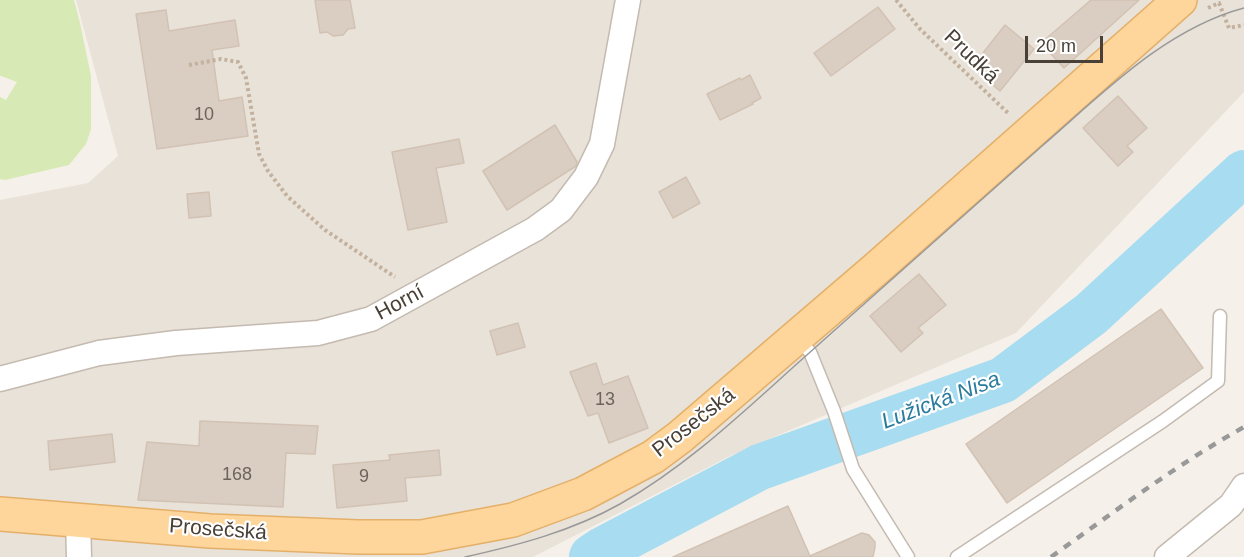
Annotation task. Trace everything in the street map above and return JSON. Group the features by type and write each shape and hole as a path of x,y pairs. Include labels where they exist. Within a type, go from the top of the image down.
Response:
{"main road":[{"name":"Prosečská","path":"0,514 210,531 358,537 422,537 513,520 583,494 653,457 680,437 797,338 1029,133 1190,6"}],"street":[{"name":"Horní","path":"0,379 99,353 176,343 318,333 371,319 535,230 561,210 586,177 602,144 628,0"},
{"path":"1167,557 1238,496"},
{"path":"78,519 79,557"}],"lane":[{"path":"957,557 1163,421 1218,381 1220,316"},
{"path":"797,338 810,352 834,411 852,469 908,557"}],"path":[{"name":"Prudká","path":"896,0 920,28 1029,133"},
{"path":"1190,6 1219,3 1229,28 1244,25"},
{"path":"189,65 221,59 238,62 246,78 259,154 268,171 287,196 325,230 417,293"}],"shaded area":[{"path":"76,0 1244,0 1244,92 1016,333 730,456 533,557 0,557 0,200 88,183 118,156"}],"green space":[{"path":"0,0 74,0 91,76 91,129 86,144 69,165 5,180 0,179 0,97 6,100 17,82 0,76"}],"building":[{"path":"315,0 350,0 355,28 348,29 343,35 333,36 327,32 320,33"},
{"path":"1091,0 1139,0 1064,68 1041,43"},
{"path":"878,7 895,29 831,76 814,53"},
{"path":"166,10 169,31 235,20 239,46 212,50 219,101 242,97 248,136 157,149 136,14"},
{"path":"1005,25 1034,49 1000,91 972,67"},
{"path":"750,75 761,98 720,120 707,94"},
{"path":"1118,96 1147,128 1127,146 1133,152 1118,166 1083,128"},
{"path":"555,125 577,162 576,166 507,210 483,171"},
{"path":"459,139 464,163 436,168 447,222 408,230 392,152"},
{"path":"686,177 700,203 673,218 659,192"},
{"path":"209,192 211,216 189,218 187,194"},
{"path":"919,274 946,305 918,328 923,333 901,352 870,316"},
{"path":"1161,309 1203,368 1007,503 966,444"},
{"path":"518,323 525,347 497,355 490,331"},
{"path":"596,363 603,385 628,376 648,428 609,443 598,413 588,416 570,372"},
{"path":"200,421 318,426 315,454 286,453 283,507 138,500 147,442 199,446"},
{"path":"112,434 115,462 50,470 48,441"},
{"path":"439,450 441,475 405,478 407,501 337,508 333,465 390,460 389,455"},
{"path":"788,506 810,556 862,533 869,535 875,542 873,557 673,557"}],"waterway":[{"name":"Lužická Nisa","path":"592,557 760,467 1003,380 1091,314 1244,173"}],"tram line":[{"path":"465,557 525,542 583,522 620,504 668,473 735,419 1111,85 1161,47 1188,31 1244,8"}],"railway":[{"path":"1051,557 1170,473 1244,427"}]}
